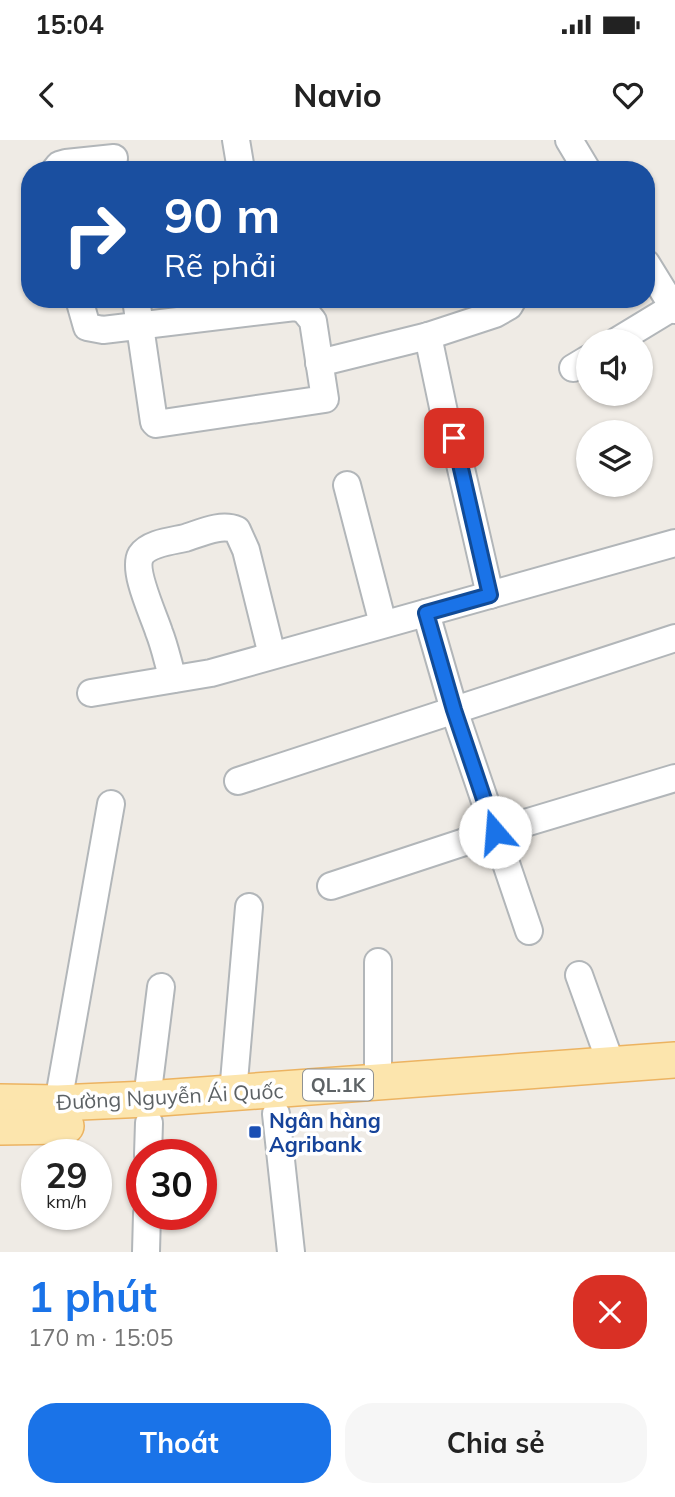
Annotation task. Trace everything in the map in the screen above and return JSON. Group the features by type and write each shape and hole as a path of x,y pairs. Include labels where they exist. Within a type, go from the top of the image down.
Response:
{"main road":[{"name":"Đường Nguyễn Ái Quốc","path":"0,1127 148,1126 378,1082 675,1060"},
{"name":"Đường Nguyễn Ái Quốc","path":"0,1102 58,1103 148,1126 233,1093 274,1102 675,1084"}],"street":[{"path":"236,140 240,161"},
{"path":"569,140 582,161"},
{"path":"80,161 114,156"},
{"path":"638,329 674,309 655,278"},
{"path":"82,308 87,327 98,330 260,308"},
{"path":"137,308 156,424 325,398 313,321 301,308"},
{"path":"319,363 428,336 505,308"},
{"path":"428,336 444,412"},
{"path":"454,438 490,595"},
{"path":"348,485 383,624"},
{"path":"173,679 148,603 139,566 140,557 148,548 216,529 229,527 237,530 246,550 272,655"},
{"path":"91,693 211,673 675,542"},
{"path":"426,613 454,710 529,930"},
{"path":"238,780 675,638"},
{"path":"331,886 495,832 675,778"},
{"path":"58,1103 111,804"},
{"path":"233,1093 249,906"},
{"path":"378,961 378,1082"},
{"path":"579,975 611,1065"},
{"path":"148,1126 161,987"},
{"path":"274,1102 291,1252"},
{"path":"146,1252 147,1230"}],"place":[{"name":"Ngân hàng Agribank","path":"255,1132"}],"route":[{"path":"454,438 490,595 426,613 454,710 495,832"}]}
